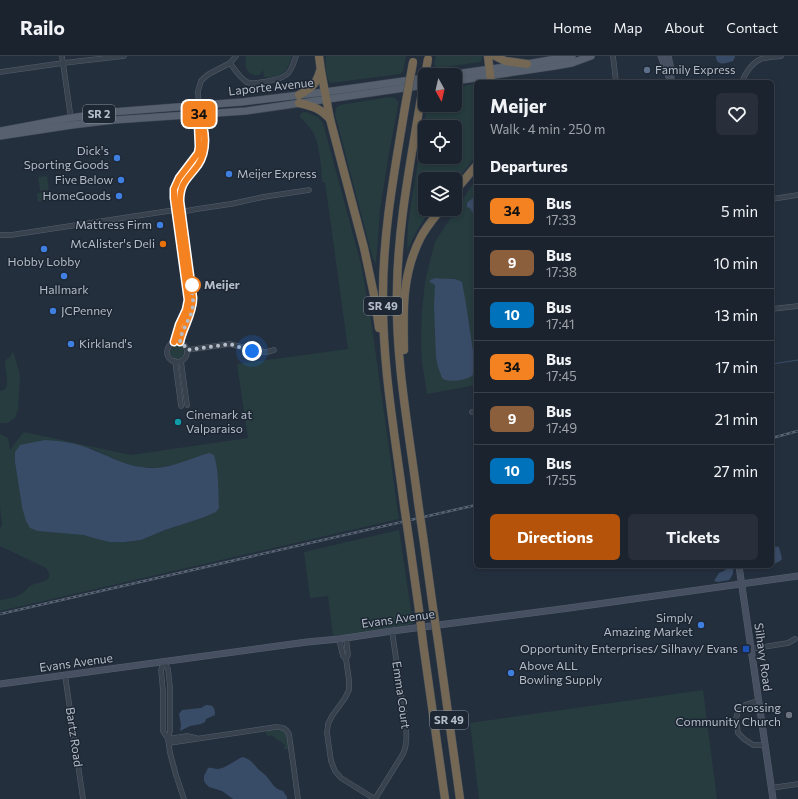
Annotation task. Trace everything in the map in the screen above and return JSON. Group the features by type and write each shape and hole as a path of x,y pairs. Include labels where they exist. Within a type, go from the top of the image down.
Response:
{"highway":[{"path":"319,56 330,118 367,261 385,360"},
{"path":"488,56 490,76"},
{"path":"495,56 505,61 527,64"},
{"name":"SR 49","path":"428,58 401,222 398,252 397,320 418,502 460,799"},
{"name":"SR 49","path":"413,59 387,216 384,244 382,294 383,322 385,360 445,799"},
{"name":"SR 2","path":"299,99 315,84 321,71"},
{"path":"299,99 318,109 330,118"},
{"path":"462,183 474,168"},
{"path":"406,408 404,316 405,284 415,248 422,235 436,216"}],"main road":[{"path":"462,75 490,76 527,64 572,56"},
{"path":"462,80 572,63 591,56"},
{"name":"Laporte Avenue","path":"325,96 418,79"},
{"name":"Laporte Avenue","path":"0,136 112,112 299,99 418,86"},
{"name":"Laporte Avenue","path":"0,131 71,122 246,110 299,99"}],"street":[{"path":"62,56 71,122"},
{"path":"0,72 124,56"},
{"path":"180,342 182,333 192,312 193,298 178,210 174,198 174,189 179,178 198,153 198,91 201,81 209,74 230,64 236,56"},
{"path":"230,64 242,78 249,83 260,82 286,75 292,68 296,56"},
{"path":"613,56 616,80"},
{"path":"661,56 670,80"},
{"path":"668,56 671,69 671,80"},
{"path":"743,80 753,65 761,59 781,56"},
{"path":"174,342 179,325 186,310 188,300 178,210 181,189 188,177 198,165 204,149 204,127 199,114"},
{"path":"188,177 186,175 192,161"},
{"path":"0,235 10,235 178,210 186,211 308,190"},
{"path":"774,199 798,195"},
{"path":"774,309 798,306"},
{"path":"174,342 180,342 187,350 187,354 181,361 175,362 170,359 167,353 168,346 174,342"},
{"path":"187,350 230,344 257,352 268,352 274,350"},
{"path":"181,361 187,405"},
{"path":"175,362 182,406"},
{"name":"Silhavy Road","path":"739,568 773,799"},
{"name":"Evans Avenue","path":"0,684 798,576"},
{"name":"Emma Court","path":"375,799 403,754 407,741 392,631"},
{"path":"343,638 343,656 346,659 349,685 348,694 328,724 327,733 331,761 333,768 338,775 375,799"},
{"path":"751,649 788,643 795,639"},
{"path":"164,662 168,669 170,687 169,741 174,770 184,799"},
{"name":"Bartz Road","path":"65,675 83,799"},
{"path":"758,701 745,705 738,711 736,719 738,733 744,739 753,745 764,745"},
{"path":"169,741 188,736 200,738 276,727 284,728 290,738 298,799"},
{"path":"771,788 798,784"}],"green space":[{"path":"246,56 292,56 289,66 283,73 270,78 264,77 263,70 260,75 250,73 246,66"},
{"path":"326,56 406,56 403,71 400,74 331,83 326,74"},
{"path":"436,56 482,56 482,60 480,62 438,68 434,65"},
{"path":"474,84 474,158 462,173 462,172 418,172 418,216 427,216 420,225 407,250 408,224 418,161 418,164 462,164 462,120 425,120 426,112 462,112 462,86"},
{"path":"389,97 395,98 398,102 398,106 380,210 376,264 373,259 335,114 336,108 340,105"},
{"path":"306,112 318,117 323,123 361,264 371,320 399,519 0,611 0,600 19,595 33,584 48,579 49,573 46,568 0,546 0,528 2,525 0,507 0,434 8,438 10,450 24,432 131,455 248,438 237,364 348,349 325,182 322,182 321,164 315,137 313,132 300,117 301,113","holes":["66,442 93,449 121,462 138,467 157,468 171,465 216,461 219,508 202,518 165,530 141,540 125,542 93,538 22,507 15,462 15,452"]},
{"path":"47,176 49,190 40,191 38,177"},
{"path":"474,182 474,385 427,394 422,362 421,339 425,282 435,242 452,216 462,216 462,201"},
{"path":"49,192 50,200 38,202 37,193"},
{"path":"177,345 182,347 184,352 182,357 177,359 172,357 170,352 172,347"},
{"path":"13,351 20,375 18,410 15,418 7,423 0,423 0,391 7,386 5,361 10,357"},
{"path":"399,530 413,624 333,636 328,596 310,598 304,552"},
{"path":"703,690 717,799 479,799 470,723"},
{"path":"268,730 282,730 288,737 288,749 284,749 285,745 271,735 269,737 266,734"}],"water":[{"path":"716,56 735,57 733,61 720,63 716,59"},
{"path":"474,197 474,215 470,208 467,207 467,203"},
{"path":"436,278 459,280 462,282 474,360 474,372 472,376 466,379 455,381 445,380 442,378 438,367 436,357 434,307 435,285 430,282 430,280"},
{"path":"45,440 75,444 130,465 146,468 169,466 209,453 214,455 216,461 219,508 216,512 202,518 165,530 141,540 125,542 110,542 84,535 38,531 30,528 26,521 22,507 15,462 15,452 20,445"},
{"path":"774,546 779,547 782,559 774,564"},
{"path":"727,568 733,568 733,573 729,580 718,582 714,581 719,573"},
{"path":"206,705 214,707 215,715 206,719 205,722 201,724 190,726 180,731 181,725 179,714 182,710 201,708"},
{"path":"243,757 252,762 276,788 283,791 287,799 233,799 222,791 209,787 206,784 204,781 204,776 208,768 220,769"}],"waterway":[{"path":"774,364 798,360"}],"railway":[{"path":"774,437 798,431"},
{"path":"0,614 474,505"}],"bus line":[{"name":"34","path":"174,342 179,325 185,314 188,300 174,189 179,178 198,153 199,114 203,123 205,142 204,149 198,165 183,184 180,194 193,293 192,312 182,333 180,342"}],"place":[{"name":"Family Express","path":"647,70"},
{"name":"Dick's Sporting Goods","path":"117,158"},
{"name":"Meijer Express","path":"229,174"},
{"name":"Five Below","path":"121,180"},
{"name":"HomeGoods","path":"119,196"},
{"name":"Mattress Firm","path":"160,225"},
{"name":"McAlister's Deli","path":"163,244"},
{"name":"Hobby Lobby","path":"44,249"},
{"name":"Hallmark","path":"64,276"},
{"name":"Meijer","path":"192,285"},
{"name":"JCPenney","path":"53,311"},
{"name":"Kirkland's","path":"71,344"},
{"name":"Cinemark at Valparaiso","path":"178,422"},
{"name":"Simply Amazing Market","path":"701,625"},
{"name":"Opportunity Enterprises/ Silhavy/ Evans","path":"746,649"},
{"name":"Above ALL Bowling Supply","path":"511,673"},
{"name":"Crossing Community Church","path":"789,715"}],"route":[{"path":"192,285 191,282 193,298 192,312 182,333 180,342 186,347 187,350 230,344 252,351"}]}
